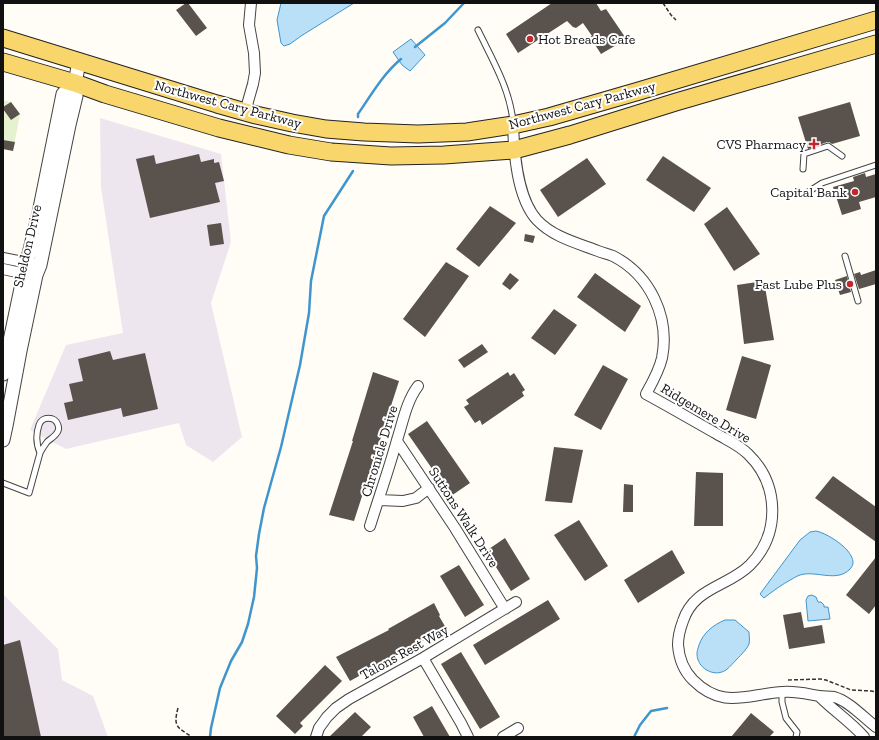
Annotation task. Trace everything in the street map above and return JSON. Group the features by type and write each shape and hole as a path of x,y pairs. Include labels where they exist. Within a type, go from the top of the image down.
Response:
{"main road":[{"name":"Northwest Cary Parkway","path":"3,38 245,112 292,123 319,128 364,132 418,134 467,132 513,125 549,117 876,20"},
{"name":"Northwest Cary Parkway","path":"3,62 218,128 290,145 331,152 399,156 444,156 514,150 570,135 876,44"}],"street":[{"path":"245,112 255,73 250,25 251,3"},
{"name":"Sheldon Drive","path":"3,374 69,125 76,96 75,83 79,62"},
{"path":"513,125 514,150"},
{"name":"Ridgemere Drive","path":"514,150 524,199 528,209 536,220 554,234 612,256 630,268 642,280 656,301 663,325 664,347 659,368 646,394 733,443 747,454 762,470 771,492 773,513 770,532 755,560 736,575 703,594 691,605 685,614 678,634 679,654 685,671 692,680 701,687 716,696 727,698 782,692 794,692 820,697 833,697 843,701 876,727"},
{"path":"3,258 32,269"},
{"path":"3,269 32,269"},
{"name":"Sheldon Drive","path":"3,440 20,351 32,269"},
{"name":"Chronicle Drive","path":"370,526 407,407 412,394 418,386"},
{"name":"Suttons Walk Drive","path":"397,441 455,528 505,609"},
{"path":"379,500 402,501 416,498 429,488"},
{"name":"Talons Rest Way","path":"316,737 319,728 327,717 336,708 349,699 423,658 516,602"},
{"path":"423,658 468,737"},
{"path":"820,697 857,728 864,737"},
{"path":"503,737 518,728"}],"lane":[{"path":"478,30 504,83 512,113 513,125"},
{"path":"803,169 804,154 828,146 842,156"},
{"path":"805,194 822,184 876,165"},
{"path":"844,256 858,301"},
{"path":"3,483 29,493 40,453 43,447 59,428 57,422 52,418 42,420 39,424 36,440 40,453"},
{"path":"782,692 782,702 786,718 797,732 796,737"}],"path":[{"path":"663,3 676,20"},
{"path":"788,680 820,679 850,690 876,692"},
{"path":"178,708 175,718 177,726 192,737"}],"shaded area":[{"path":"100,118 221,154 231,242 211,303 242,437 213,462 186,445 179,423 66,449 30,430 66,345 123,333 101,187"},
{"path":"3,594 58,649 62,680 93,696 108,737 3,737"}],"green space":[{"path":"3,100 11,102 20,114 13,151 3,149"}],"water":[{"path":"281,3 354,3 290,44 284,46 281,43 277,20"},
{"path":"411,39 425,55 410,71 402,65 393,52"},
{"path":"816,531 837,541 849,552 853,562 852,567 845,573 833,576 813,574 800,575 774,590 764,598 760,594 800,540 810,532"},
{"path":"812,595 816,597 818,602 821,602 824,605 824,607 828,607 830,619 808,621 806,600 808,596"},
{"path":"725,620 735,620 749,632 749,644 744,652 726,670 716,673 707,670 700,664 697,654 701,641 706,633 716,624"}],"building":[{"path":"188,3 207,28 196,36 176,10"},
{"path":"552,3 596,3 601,11 606,9 625,37 617,42 618,44 601,54 590,37 592,36 583,23 576,28 567,21 518,53 506,34"},
{"path":"11,102 20,114 11,120 3,107"},
{"name":"CVS Pharmacy","path":"850,102 860,136 832,144 827,142 808,149 798,117"},
{"path":"3,140 15,142 13,151 3,149"},
{"path":"199,154 201,162 214,159 214,163 219,162 224,181 215,183 220,202 150,218 136,159 154,155 156,164"},
{"path":"663,156 711,188 694,212 646,180"},
{"path":"587,158 606,184 558,217 540,190"},
{"name":"Capital Bank","path":"865,173 866,177 876,174 876,197 859,202 861,209 842,215 833,187 854,181 853,177"},
{"path":"490,206 516,223 479,267 456,249"},
{"path":"727,207 760,254 734,271 704,224"},
{"path":"221,223 224,244 210,246 207,225"},
{"path":"525,234 535,236 533,243 524,241"},
{"path":"446,262 469,276 425,337 403,319"},
{"path":"876,270 876,284 859,289 854,274 860,272 861,275"},
{"path":"510,273 519,280 510,290 502,284"},
{"path":"595,273 641,306 625,332 577,297"},
{"path":"847,276 851,292 840,295 835,280"},
{"path":"764,281 774,340 744,344 737,285"},
{"path":"554,309 577,325 555,355 531,338"},
{"path":"482,344 488,352 464,368 458,360"},
{"path":"110,351 113,360 145,353 158,409 123,417 121,408 68,420 64,403 73,401 69,384 83,381 78,359"},
{"path":"742,356 771,365 756,419 726,410"},
{"path":"603,365 628,379 601,430 574,415"},
{"path":"373,372 399,381 354,521 329,515"},
{"path":"508,372 510,376 514,373 525,390 522,392 524,396 482,425 480,420 475,423 464,407 469,404 466,400"},
{"path":"427,421 470,483 451,496 408,434"},
{"path":"554,447 583,450 572,503 545,501"},
{"path":"696,472 723,473 723,526 694,526"},
{"path":"833,476 876,507 876,542 815,498"},
{"path":"624,484 633,485 633,512 623,512"},
{"path":"579,520 608,566 585,581 554,535"},
{"path":"505,538 530,579 511,591 486,551"},
{"path":"672,550 685,573 638,603 624,580"},
{"path":"876,557 876,605 869,614 846,595"},
{"path":"459,565 484,605 465,617 440,576"},
{"path":"548,600 560,619 485,665 473,645"},
{"path":"434,603 446,628 350,681 336,657 389,630 388,629"},
{"path":"801,612 804,628 822,625 825,643 789,649 783,615"},
{"path":"20,640 41,737 3,737 3,645"},
{"path":"461,652 500,717 480,729 441,664"},
{"path":"325,665 342,681 300,723 303,726 295,734 276,716"},
{"path":"432,706 450,737 424,737 413,717"},
{"path":"355,712 371,727 361,737 329,737"},
{"path":"751,713 774,732 769,737 731,737"}],"waterway":[{"path":"415,47 445,23 464,3"},
{"path":"358,117 358,114 378,85 401,59"},
{"path":"210,737 220,688 231,661 242,642 254,597 257,568 256,556 259,534 264,508 281,447 300,365 309,313 311,281 324,216 353,171"},
{"path":"634,737 640,725 651,711 667,708"}],"place":[{"name":"Hot Breads Cafe","path":"530,39"},
{"name":"CVS Pharmacy","path":"814,144"},
{"name":"Capital Bank","path":"855,192"},
{"name":"Fast Lube Plus","path":"850,284"}]}
